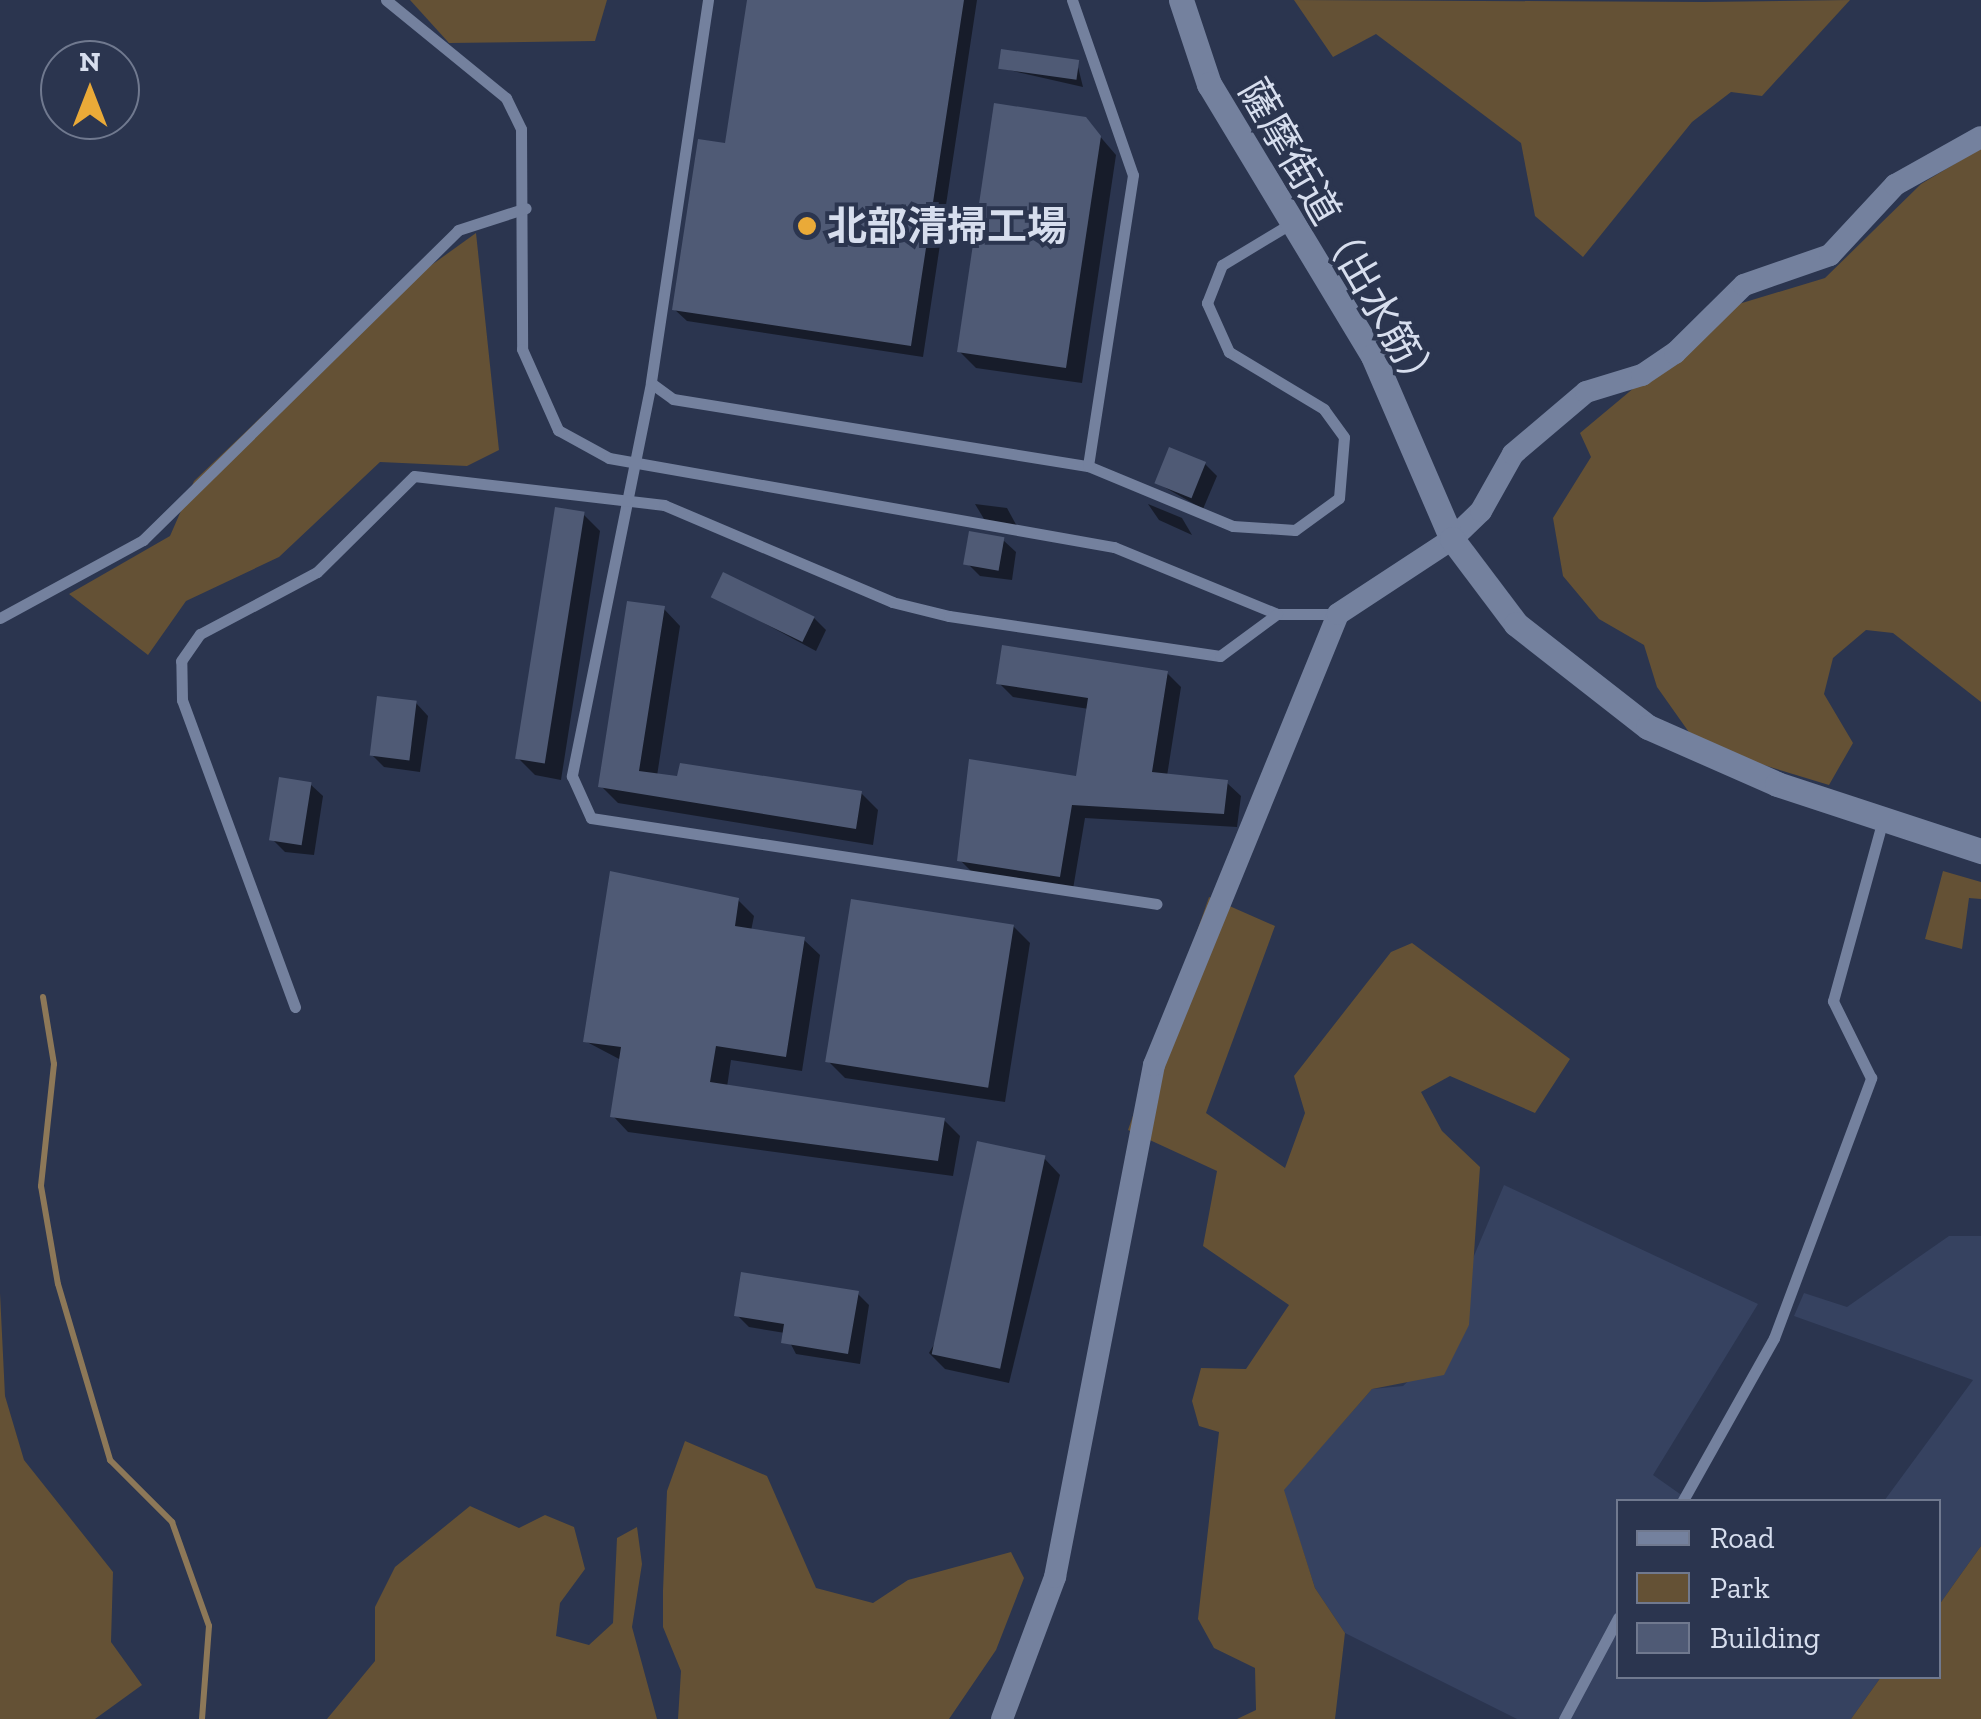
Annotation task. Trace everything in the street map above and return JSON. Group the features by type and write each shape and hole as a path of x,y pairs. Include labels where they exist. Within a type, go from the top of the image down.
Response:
{"street":[{"name":"薩摩街道（出水筋）","path":"1181,0 1208,84 1397,401 1452,538 1516,624 1623,712 1737,768 1981,851"},
{"path":"1002,1719 1055,1578 1154,1065 1338,614 1452,538 1538,428 1586,392 1642,375 1675,353 1744,286 1830,255 1895,185 1981,136"}],"lane":[{"path":"386,0 506,98 522,129 526,208 522,349 558,430 628,462 1114,547 1277,614 1338,614"},
{"path":"708,0 652,384 572,776 592,818 1158,904"},
{"path":"1072,0 1133,175 1088,466"},
{"path":"0,618 143,540 458,230 526,208"},
{"path":"652,384 698,407 1088,466 1233,526 1294,530 1339,498 1348,466 1337,424 1229,352 1209,321 1222,265 1290,224"},
{"path":"295,1008 182,700 187,649 317,572 414,476 664,505 892,602 949,616 1220,656 1277,614"},
{"path":"1684,1499 1774,1338 1871,1078 1833,1001 1883,820"},
{"path":"1564,1719 1616,1622"}],"shaded area":[{"path":"1504,1185 1758,1304 1653,1475 1687,1499 1616,1499 1616,1679 1880,1679 1851,1719 1517,1719 1345,1633 1315,1588 1283,1490 1372,1389 1403,1386 1469,1325 1468,1270"},
{"path":"1949,1236 1981,1236 1981,1546 1941,1602 1941,1499 1885,1499 1973,1380 1794,1316 1804,1293 1847,1307"}],"green space":[{"path":"410,0 607,0 595,41 449,43"},
{"path":"1294,0 1850,0 1762,96 1731,92 1692,122 1583,257 1535,216 1521,143 1376,34 1333,57"},
{"path":"1981,148 1981,702 1893,633 1866,630 1833,658 1824,694 1853,743 1829,785 1698,745 1657,687 1644,645 1599,619 1563,576 1553,518 1591,457 1580,433 1732,306 1825,278 1921,184"},
{"path":"476,233 499,450 467,466 380,462 279,557 186,601 148,655 69,594 170,536 194,481 387,297"},
{"path":"1943,871 1981,882 1981,899 1969,898 1962,949 1925,939"},
{"path":"1209,897 1275,926 1206,1113 1285,1168 1305,1113 1294,1076 1391,952 1412,943 1570,1059 1535,1113 1450,1076 1421,1092 1442,1131 1480,1167 1469,1325 1444,1375 1372,1389 1284,1490 1315,1588 1345,1633 1335,1719 1237,1719 1256,1710 1255,1668 1214,1648 1198,1619 1219,1432 1199,1426 1192,1401 1201,1368 1246,1369 1289,1305 1203,1246 1217,1171 1128,1130"},
{"path":"0,1293 5,1396 24,1460 113,1572 111,1642 142,1685 95,1719 0,1719"},
{"path":"685,1441 767,1476 816,1588 873,1603 908,1580 1011,1552 1024,1578 996,1650 949,1719 678,1719 681,1671 663,1627 663,1591 667,1491"},
{"path":"470,1506 519,1528 545,1515 574,1527 585,1569 560,1603 556,1636 589,1645 613,1623 617,1538 637,1527 642,1564 632,1627 657,1719 327,1719 375,1661 375,1607 395,1567"},
{"path":"1981,1546 1981,1719 1851,1719 1880,1679 1941,1679 1941,1602"}],"building":[{"name":"北部清掃工場","path":"747,0 964,0 911,346 672,310 698,139 725,143"},
{"path":"1001,49 1079,60 1076,80 998,69"},
{"path":"994,103 1086,117 1101,136 1066,368 957,352"},
{"path":"1169,447 1206,462 1191,498 1154,483"},
{"path":"555,507 585,512 545,764 515,759"},
{"path":"969,531 1004,537 999,571 963,564"},
{"path":"723,572 815,617 802,642 711,597"},
{"path":"627,601 665,606 639,771 677,776 680,763 862,791 856,829 598,787"},
{"path":"1002,645 1168,671 1152,772 1228,780 1224,814 1072,805 1060,877 957,861 969,759 1076,776 1088,698 996,684"},
{"path":"377,696 417,701 409,760 370,756"},
{"path":"279,777 312,782 302,845 269,840"},
{"path":"610,871 739,898 735,926 805,937 786,1057 716,1046 710,1082 945,1118 938,1161 610,1117 621,1047 583,1042"},
{"path":"851,899 1014,925 988,1088 825,1062"},
{"path":"977,1141 1045,1156 1000,1369 932,1354"},
{"path":"741,1272 859,1291 848,1354 781,1343 784,1324 734,1316"}],"waterway":[{"path":"43,997 54,1064 41,1186 58,1284 110,1460 172,1522 209,1626 202,1719"}],"place":[{"name":"北部清掃工場","path":"807,226"}]}
